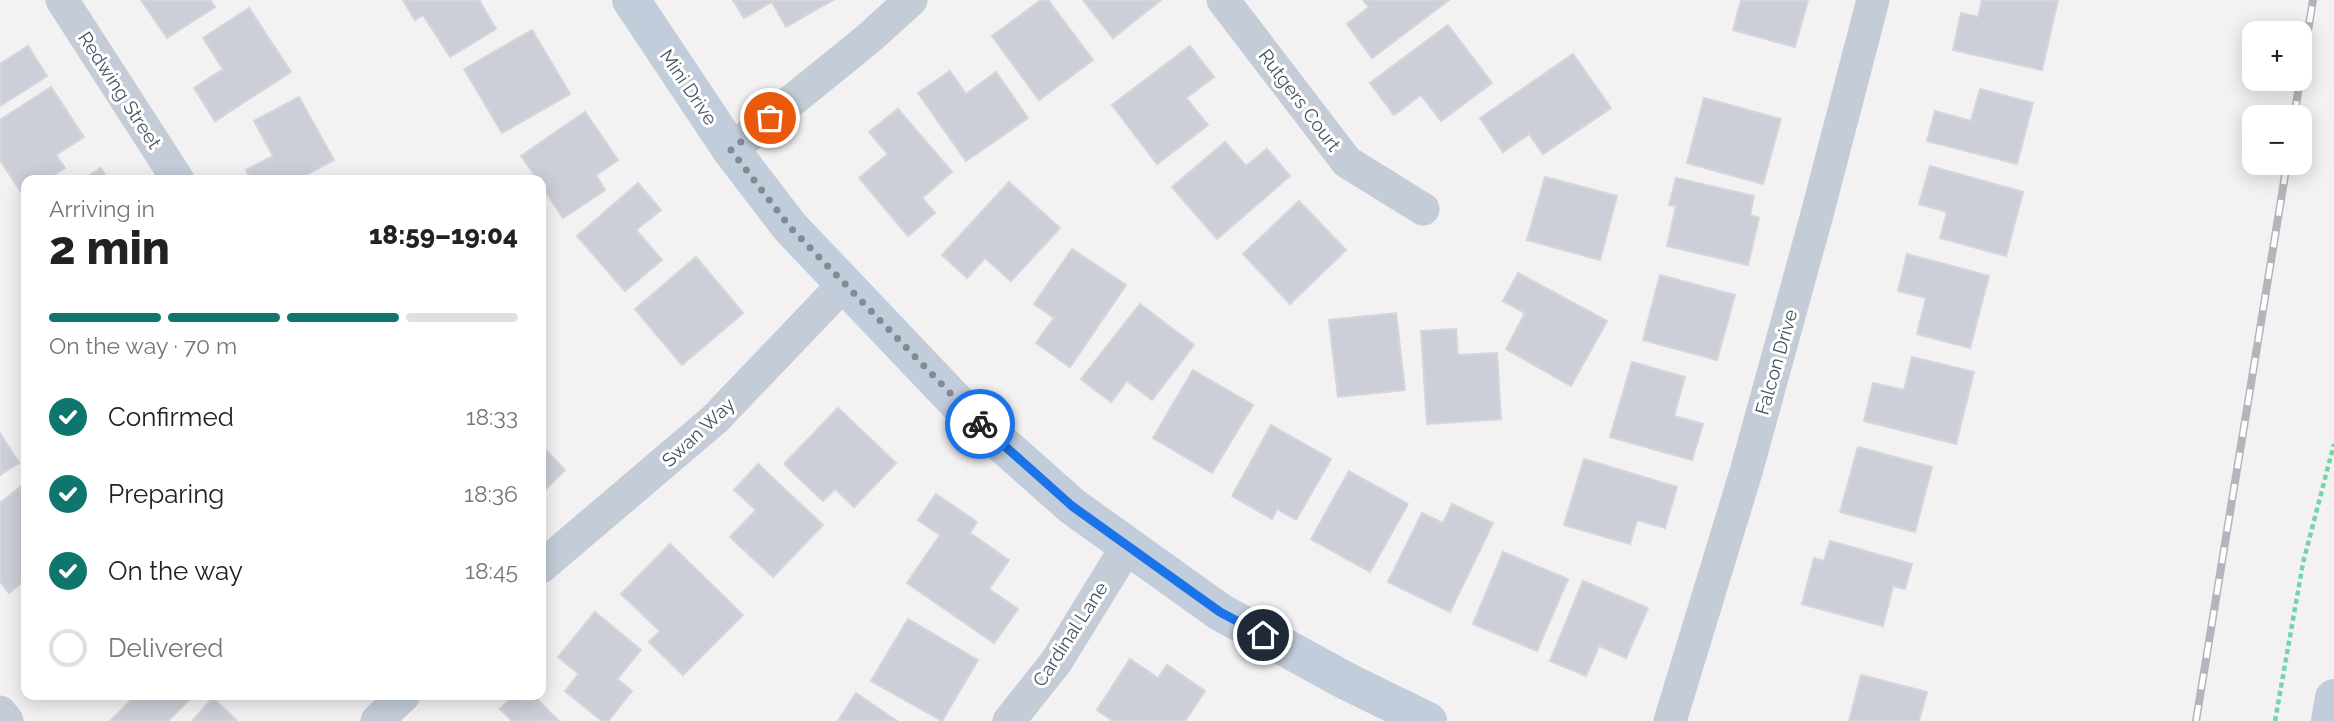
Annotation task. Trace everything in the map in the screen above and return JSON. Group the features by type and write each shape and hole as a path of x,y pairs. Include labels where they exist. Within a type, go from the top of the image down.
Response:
{"street":[{"name":"Redwing Street","path":"62,0 175,175"},
{"name":"Mini Drive","path":"631,0 731,150 790,227 965,411 1072,506 1220,612 1349,682 1428,721"},
{"path":"731,150 868,39 911,0"},
{"name":"Rutgers Court","path":"1223,0 1347,162 1423,209"},
{"name":"Falcon Drive","path":"1671,721 1746,472 1873,0"},
{"name":"Swan Way","path":"546,564 715,419 844,284"},
{"name":"Cardinal Lane","path":"1009,721 1056,662 1128,545"},
{"path":"2330,721 2334,698"},
{"path":"377,721 399,700"},
{"path":"0,712 7,721"}],"path":[{"path":"2275,721 2303,563 2334,444"}],"building":[{"path":"141,0 210,0 215,7 167,38"},
{"path":"403,0 479,0 496,29 450,57 423,15 415,20"},
{"path":"733,0 833,0 786,27 772,2 744,18"},
{"path":"1041,0 1048,0 1093,60 1039,100 992,36"},
{"path":"1083,0 1161,0 1113,38"},
{"path":"1363,0 1449,0 1372,58 1347,24 1369,7"},
{"path":"1741,0 1808,0 1795,47 1733,30"},
{"path":"1982,0 2058,0 2042,70 1953,50 1961,13 1978,17"},
{"path":"249,8 291,72 215,121 194,88 223,69 203,38"},
{"path":"1448,25 1492,83 1441,121 1421,95 1394,115 1370,83"},
{"path":"532,30 570,94 502,133 464,69"},
{"path":"28,46 47,76 0,106 0,64"},
{"path":"1190,46 1214,77 1186,98 1208,125 1157,164 1112,105"},
{"path":"1573,54 1611,108 1543,154 1529,134 1503,152 1480,118"},
{"path":"950,71 966,94 996,72 1028,118 966,161 918,93"},
{"path":"51,87 84,137 56,155 65,168 54,175 21,175 21,192 0,160 0,120"},
{"path":"1980,89 2033,103 2017,164 1927,141 1935,111 1971,121"},
{"path":"299,97 334,160 306,175 248,175 246,170 273,156 254,121"},
{"path":"1704,98 1781,119 1763,184 1687,163"},
{"path":"898,109 952,172 922,198 935,213 908,236 859,178 888,154 869,132"},
{"path":"585,112 618,160 596,175 605,190 563,218 546,192 546,175 534,175 521,156"},
{"path":"1225,142 1246,166 1267,149 1290,176 1217,239 1172,187"},
{"path":"1930,166 2023,192 2006,256 1940,238 1947,212 1919,204"},
{"path":"101,168 105,175 90,175"},
{"path":"1545,177 1617,196 1600,260 1527,240"},
{"path":"1676,178 1754,196 1750,215 1759,218 1748,265 1667,246 1676,206 1669,205"},
{"path":"1009,182 1060,228 1011,281 985,258 967,278 942,255"},
{"path":"638,183 661,210 636,230 662,260 625,291 577,236"},
{"path":"1299,201 1346,250 1290,304 1243,254"},
{"path":"1072,249 1126,285 1070,367 1036,343 1054,318 1034,304"},
{"path":"1907,254 1989,276 1970,348 1917,334 1926,298 1898,291"},
{"path":"696,257 743,313 682,365 635,309"},
{"path":"1518,273 1607,321 1571,386 1506,349 1525,313 1503,301"},
{"path":"1660,275 1735,295 1717,360 1643,340"},
{"path":"1140,304 1194,345 1152,400 1127,381 1111,402 1081,379"},
{"path":"1396,313 1405,390 1338,397 1329,320"},
{"path":"1456,329 1458,355 1497,353 1501,419 1427,424 1421,331"},
{"path":"1912,357 1974,372 1956,444 1864,421 1873,383 1904,390"},
{"path":"1632,362 1685,377 1674,416 1703,424 1692,460 1610,437"},
{"path":"1193,370 1253,405 1212,473 1153,438"},
{"path":"838,408 896,463 854,507 835,489 823,501 784,464"},
{"path":"1271,425 1331,459 1296,520 1277,509 1272,519 1232,496"},
{"path":"0,433 19,463 0,475"},
{"path":"1858,447 1932,467 1915,532 1840,512"},
{"path":"546,450 565,470 546,489"},
{"path":"1584,459 1677,487 1665,528 1637,520 1630,544 1564,525"},
{"path":"758,464 823,525 773,577 730,537 756,510 734,490"},
{"path":"1349,471 1408,504 1370,572 1311,539"},
{"path":"21,486 21,583 9,593 0,582 0,503"},
{"path":"936,494 977,522 970,533 1009,560 989,589 1018,609 994,643 907,583 940,535 918,520"},
{"path":"1452,504 1493,523 1450,612 1388,582 1422,513 1443,523"},
{"path":"1830,541 1912,564 1905,589 1893,586 1883,626 1802,604 1814,558 1824,561"},
{"path":"670,544 743,615 683,675 649,642 660,631 621,594"},
{"path":"1503,552 1568,579 1537,651 1473,624"},
{"path":"1583,581 1648,608 1626,658 1599,646 1586,676 1550,661"},
{"path":"595,612 641,650 617,679 632,691 608,721 602,721 565,691 579,674 558,657"},
{"path":"908,619 978,660 942,721 871,681"},
{"path":"1130,659 1158,678 1167,665 1205,691 1185,721 1113,721 1097,710"},
{"path":"1861,675 1927,692 1919,721 1849,721"},
{"path":"856,693 897,721 838,721"},
{"path":"131,700 189,700 168,721 110,721"},
{"path":"211,700 215,700 237,721 192,721"},
{"path":"509,700 538,700 559,721 512,721 500,709"}],"railway":[{"path":"2296,105 2313,0"},
{"path":"2196,721 2285,175"}],"way so far":[{"path":"770,118 731,150 790,227 980,424"}],"route":[{"path":"980,424 1072,506 1220,612 1263,635"}]}
